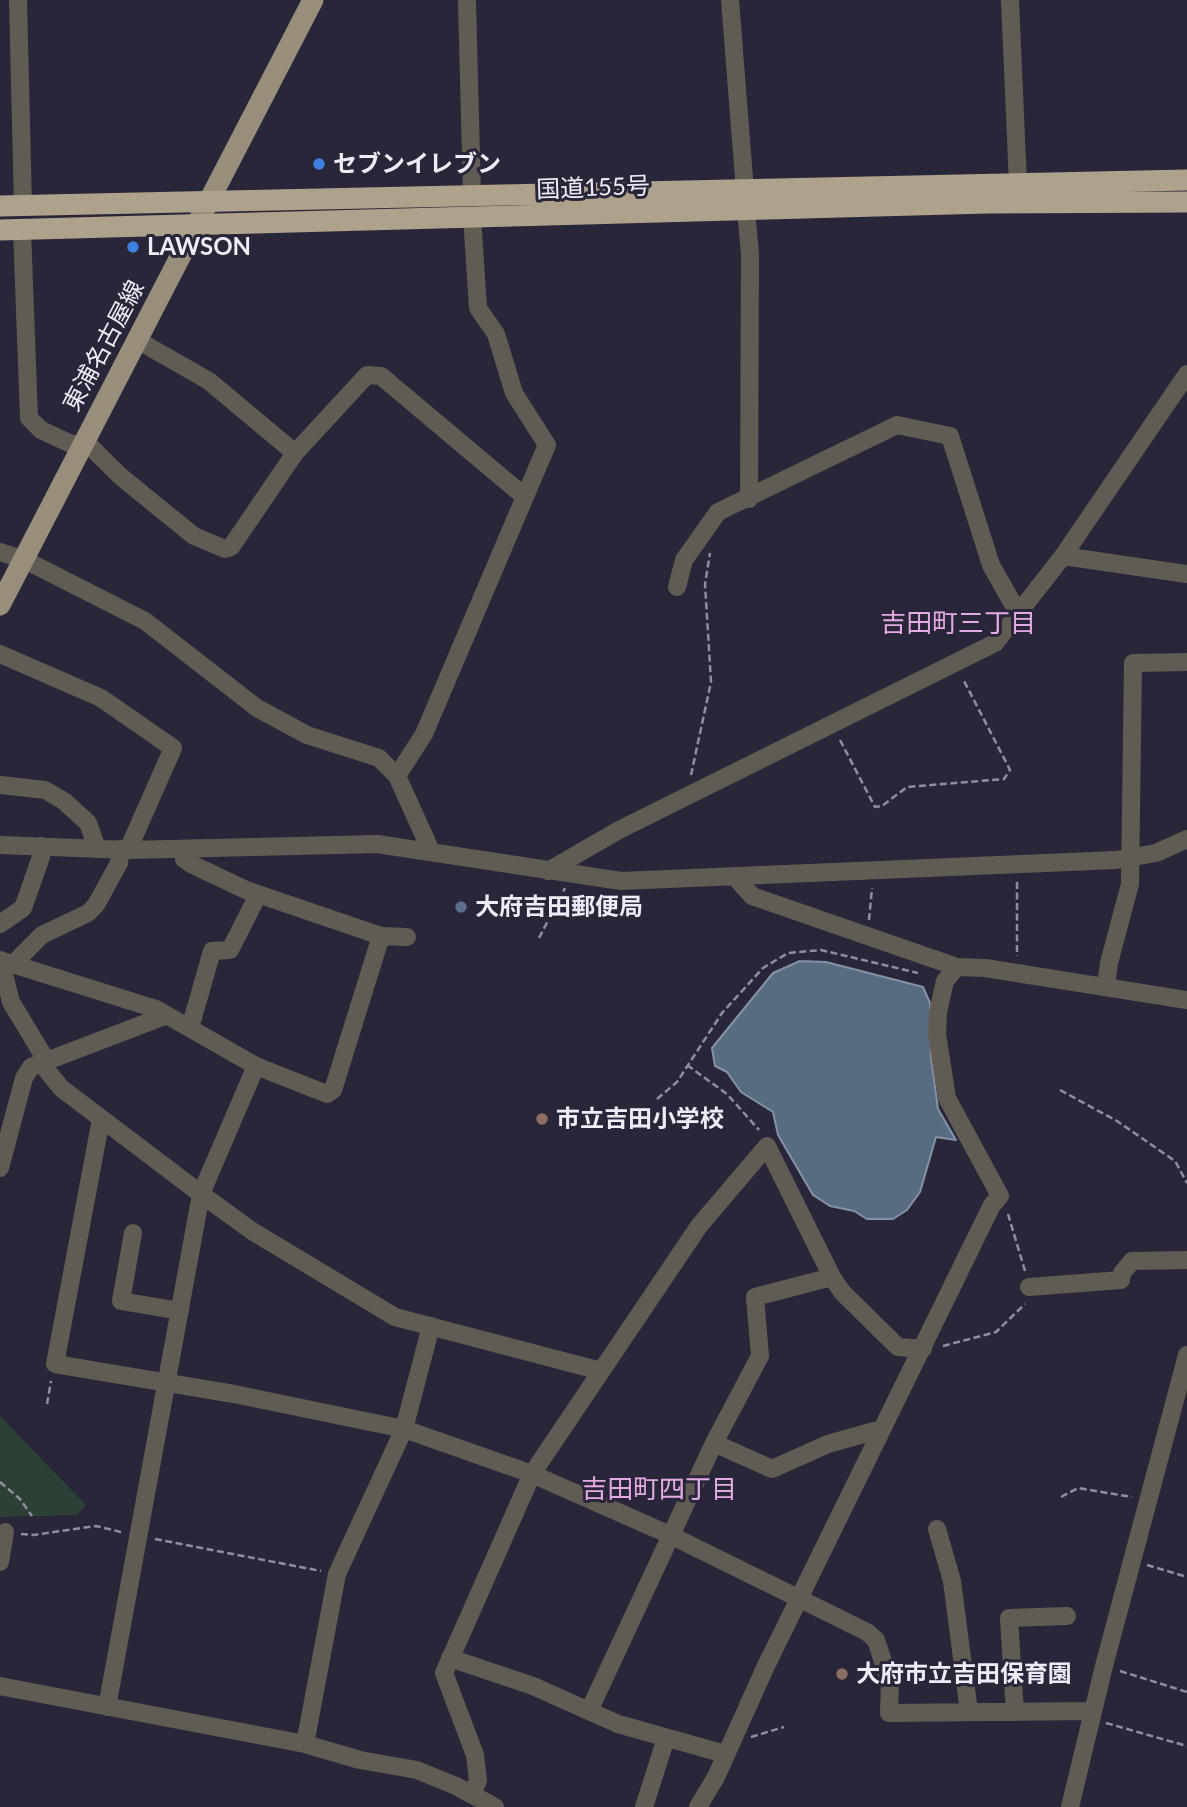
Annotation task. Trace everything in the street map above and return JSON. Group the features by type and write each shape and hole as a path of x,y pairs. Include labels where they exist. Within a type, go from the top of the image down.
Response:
{"highway":[{"name":"国道155号","path":"0,230 472,217 1018,184 1187,180"},
{"name":"国道155号","path":"0,206 472,195 746,201 1187,202"}],"main road":[{"name":"東浦名古屋線","path":"0,605 313,0"}],"street":[{"path":"18,0 23,206"},
{"path":"730,0 750,254 750,499"},
{"path":"1010,0 1018,184"},
{"path":"465,1 472,195"},
{"path":"397,776 424,734 547,445 514,393 496,334 478,309 472,217"},
{"path":"22,230 29,418 41,430 91,447 120,476 194,536 225,550 231,547 295,453 367,375 381,376 525,497"},
{"path":"137,340 209,381 295,453"},
{"path":"548,871 619,830 995,643 1063,556 1187,374"},
{"path":"677,587 684,560 718,512 750,499 897,425 950,436 991,565 1018,613"},
{"path":"0,552 23,559 145,621 257,708 307,735 379,758 397,776 431,851"},
{"path":"1063,556 1187,574"},
{"path":"0,654 101,698 173,748 119,863 96,905 88,913 42,934 4,963"},
{"path":"1106,986 1109,963 1130,884 1133,663 1187,663"},
{"path":"0,785 45,790 64,800 88,823 97,848"},
{"path":"0,845 124,850 377,844 621,881 1129,859 1156,853 1187,839"},
{"path":"0,924 23,908 41,858 42,846"},
{"path":"183,849 184,859 191,864 258,895 381,936 407,937"},
{"path":"735,877 752,896 864,936 951,974 1016,973 1187,1000"},
{"path":"190,1028 212,951 230,950 258,895"},
{"path":"4,963 167,1015 256,1066 327,1094 333,1090 381,936"},
{"path":"4,963 11,1002 61,1088 252,1231 395,1317 601,1371"},
{"path":"698,1807 992,1205 1000,1196 994,1180 967,1140 947,1098 937,1034 938,1012 951,974"},
{"path":"0,1168 13,1129 24,1078 31,1067 167,1015"},
{"path":"107,1707 201,1194 256,1066"},
{"path":"101,1119 55,1364 234,1394 404,1429 532,1475 670,1535 867,1632 876,1640 890,1684 888,1713 1015,1712 1091,1715"},
{"path":"472,1793 478,1780 475,1755 444,1673 532,1475 699,1226 768,1146 832,1277 898,1347 923,1349"},
{"path":"133,1233 121,1301 180,1311"},
{"path":"1028,1287 1121,1280 1122,1273 1132,1261 1187,1260"},
{"path":"589,1710 714,1443 760,1356 755,1297 832,1277"},
{"path":"305,1744 337,1574 404,1429 431,1326"},
{"path":"1070,1807 1091,1715 1187,1355"},
{"path":"714,1443 772,1469 828,1444 874,1431 880,1433"},
{"path":"937,1530 952,1581 969,1712"},
{"path":"0,1562 5,1532"},
{"path":"1015,1712 1009,1618 1068,1616"},
{"path":"450,1658 589,1710 618,1724 725,1754"},
{"path":"0,1686 305,1744 360,1760 417,1770 472,1793 495,1807"},
{"path":"644,1807 666,1738"}],"path":[{"path":"690,795 693,758 711,682 705,584 712,547"},
{"path":"832,724 875,807 882,806 907,787 1004,779 1010,771 955,663"},
{"path":"1016,973 1017,864"},
{"path":"864,936 872,904 872,871"},
{"path":"539,938 566,884 568,874"},
{"path":"657,1099 677,1082 722,1013 762,968 788,953 821,950 951,974"},
{"path":"687,1065 727,1094 749,1116 768,1146"},
{"path":"1060,1090 1116,1121 1175,1161 1187,1183"},
{"path":"923,1349 929,1350 996,1332 1027,1301 1028,1287 1005,1203 1000,1196"},
{"path":"47,1404 55,1364"},
{"path":"0,1482 20,1499 32,1516"},
{"path":"1061,1497 1078,1488 1148,1499"},
{"path":"5,1532 34,1535 96,1526 337,1574"},
{"path":"1132,1560 1187,1577"},
{"path":"1104,1666 1187,1692"},
{"path":"1091,1715 1187,1746"},
{"path":"733,1737 753,1737 784,1727"}],"green space":[{"path":"0,1416 86,1505 77,1515 0,1517"}],"water":[{"path":"800,961 826,962 923,987 930,1003 931,1057 938,1109 956,1140 936,1137 920,1192 907,1210 893,1219 867,1219 854,1211 830,1206 813,1195 778,1135 773,1112 741,1092 727,1072 715,1066 712,1048 773,973"}],"place":[{"name":"セブンイレブン","path":"319,164"},
{"name":"LAWSON","path":"133,247"},
{"name":"大府吉田郵便局","path":"461,907"},
{"name":"市立吉田小学校","path":"542,1119"},
{"name":"大府市立吉田保育園","path":"842,1674"}],"district":[{"name":"吉田町三丁目","path":"958,624"},
{"name":"吉田町四丁目","path":"659,1490"}]}
